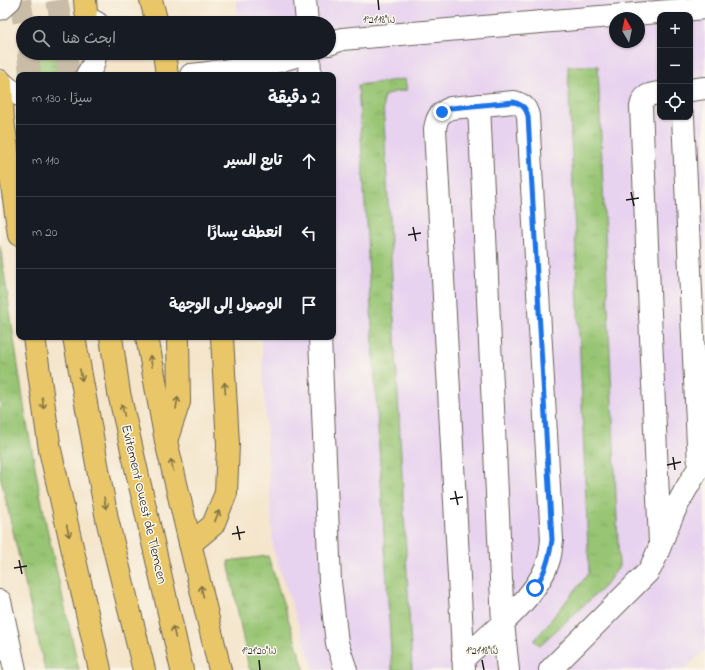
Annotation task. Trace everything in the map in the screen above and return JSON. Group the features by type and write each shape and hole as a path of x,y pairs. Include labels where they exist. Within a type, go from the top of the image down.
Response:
{"main road":[{"path":"151,0 155,16"},
{"path":"165,60 167,72"},
{"path":"0,82 3,120 16,213"},
{"path":"34,340 50,450 100,670"},
{"path":"75,340 107,519 144,670"},
{"name":"Evitement Ouest de Tlemcen","path":"111,340 119,393 182,670"},
{"path":"148,340 166,441 220,670"},
{"path":"166,441 179,402 178,340"},
{"path":"190,544 213,525 226,493 228,444 222,340"}],"street":[{"path":"0,9 10,0"},
{"path":"305,0 306,16"},
{"path":"682,12 705,8"},
{"path":"336,39 657,14"},
{"path":"90,72 94,60"},
{"path":"213,72 264,65 286,60"},
{"path":"309,60 310,72"},
{"path":"0,82 16,93"},
{"path":"693,90 705,88"},
{"path":"657,94 645,97 641,107 660,543"},
{"path":"514,102 521,104 526,109 528,116 552,540 550,558 543,575 535,588 463,664 435,128 436,120 442,112 451,108 514,102"},
{"path":"479,105 503,623 508,670"},
{"path":"550,670 648,572 655,560 660,543 684,491 702,463 684,120"},
{"path":"320,340 330,582 337,643 346,670"},
{"path":"0,600 15,670"}],"shaded area":[{"path":"236,0 705,0 705,650 684,670 314,670 273,549 261,340 336,340 336,72 244,72 242,60 336,60 336,16 237,16"}],"green space":[{"path":"30,60 62,60 60,68 54,72 43,72 34,66"},
{"path":"568,66 598,66 619,567 604,587 540,645 534,641 589,573"},
{"path":"405,79 407,90 394,92 384,96 383,101 412,670 392,670 358,85"},
{"path":"0,245 26,419 46,524 79,670 45,670 0,475"},
{"path":"268,556 305,670 250,670 248,664 228,561"}],"tunnel":[{"path":"20,0 23,16"},
{"path":"57,0 60,16"},
{"path":"29,60 30,72"},
{"path":"67,60 69,72"}],"route":[{"path":"442,112 451,108 514,102 521,104 526,109 528,116 552,540 550,558 543,575 535,588"}]}
